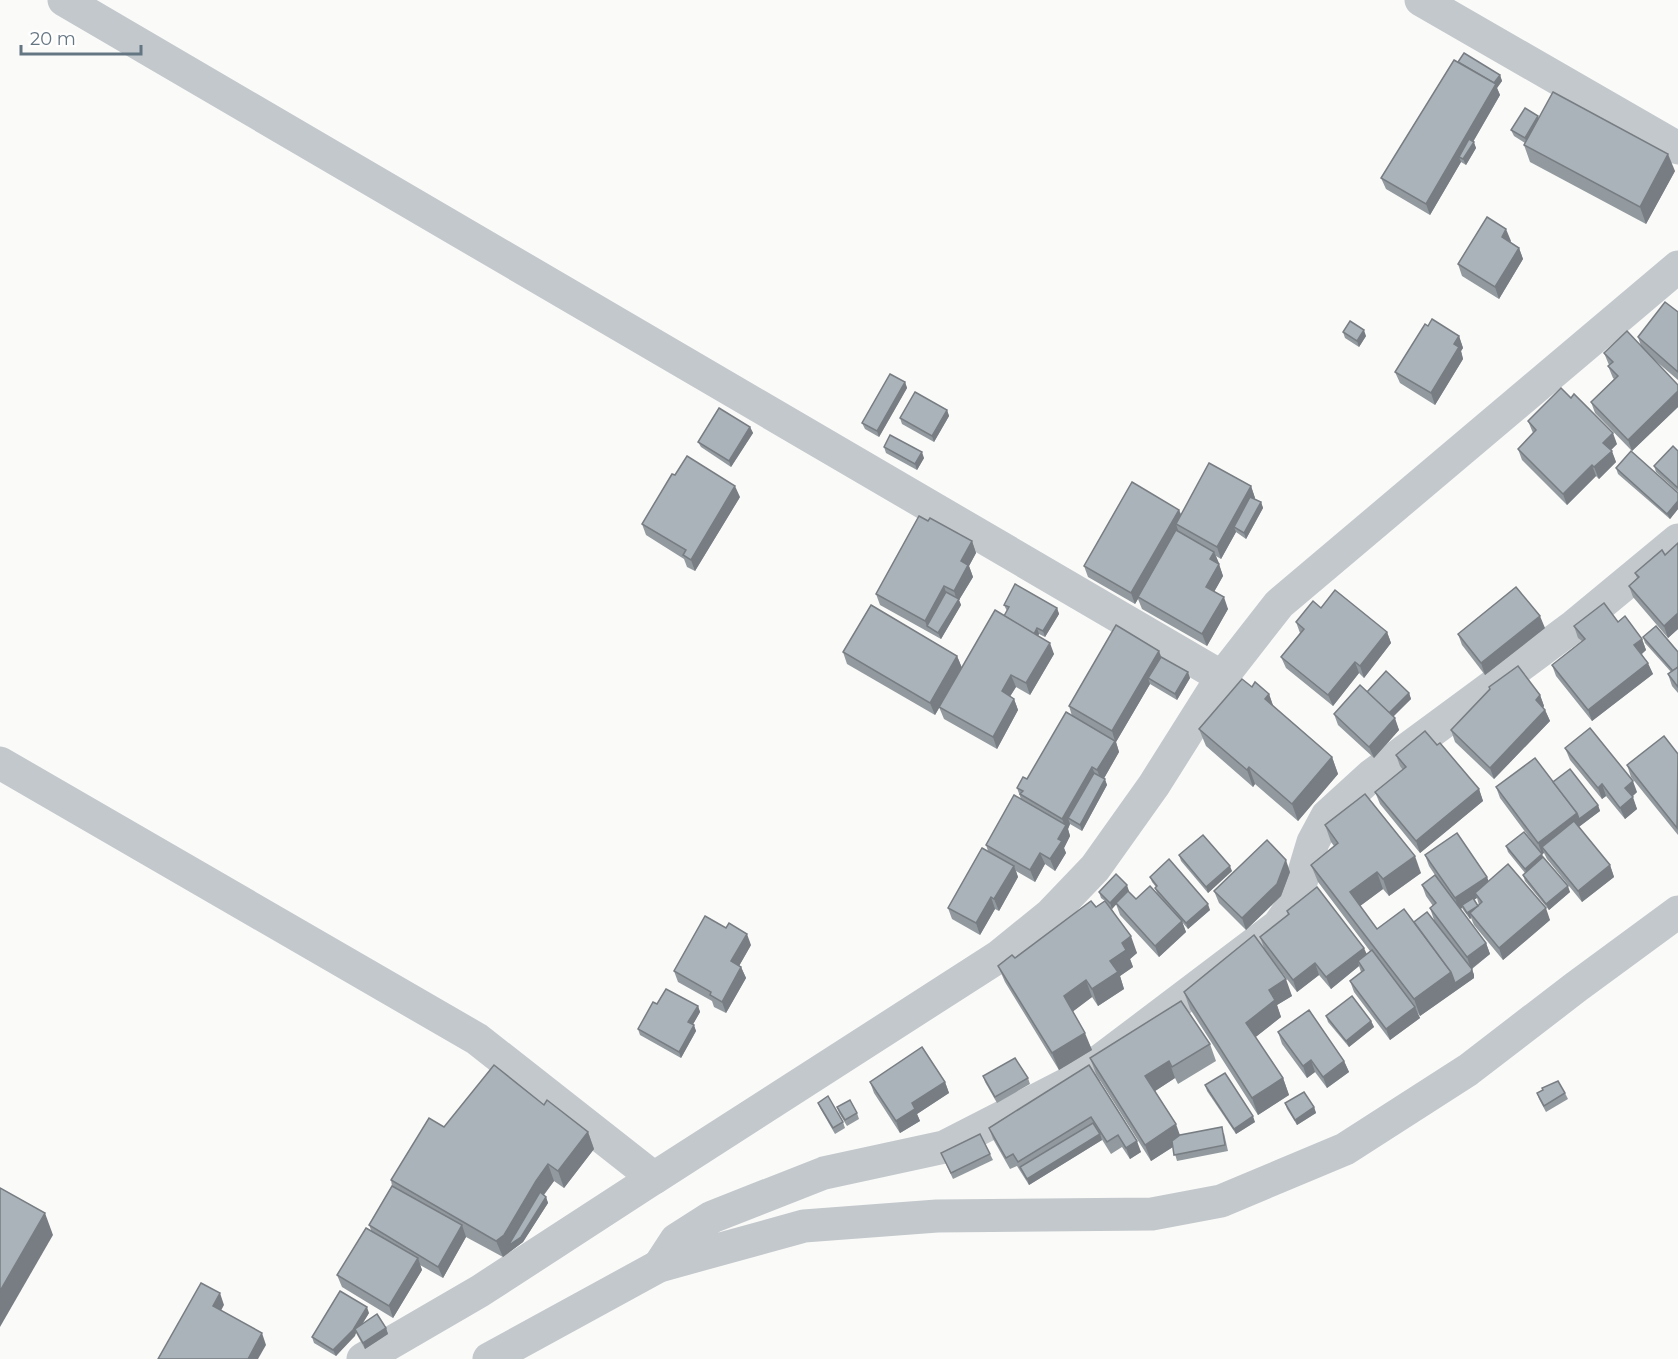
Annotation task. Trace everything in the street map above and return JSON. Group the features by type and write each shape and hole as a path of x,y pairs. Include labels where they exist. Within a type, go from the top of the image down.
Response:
{"street":[{"path":"64,0 1221,677"},
{"path":"1421,0 1678,148"},
{"path":"363,1359 480,1291 989,964 1051,914 1095,868 1154,785 1221,677 1279,604 1678,267"},
{"path":"659,1266 676,1240 712,1216 824,1173 944,1147 1073,1081 1278,926 1295,902 1313,842 1327,816 1372,774 1574,626 1678,540"},
{"path":"0,763 477,1039 654,1178"},
{"path":"489,1359 659,1266 804,1226 937,1216 1152,1214 1221,1201 1345,1149 1468,1070 1678,912"}],"building":[{"path":"1464,53 1500,75 1494,83 1458,62"},
{"path":"1454,60 1496,84 1426,204 1381,178"},
{"path":"1553,92 1668,154 1640,207 1524,145"},
{"path":"1525,108 1538,116 1525,138 1511,130"},
{"path":"1469,139 1474,142 1463,159 1459,157"},
{"path":"1487,217 1506,229 1502,237 1519,248 1495,287 1458,264"},
{"path":"1665,302 1678,312 1678,372 1638,337"},
{"path":"1432,319 1459,336 1454,344 1459,347 1431,393 1395,372 1425,324 1428,326"},
{"path":"1350,321 1364,330 1357,341 1343,332"},
{"path":"1627,331 1678,385 1678,391 1628,440 1591,402 1618,376 1608,366 1613,362 1604,353"},
{"path":"890,374 905,382 877,431 862,423"},
{"path":"1561,388 1571,398 1574,394 1613,433 1603,443 1612,451 1594,467 1592,465 1563,494 1518,449 1536,430 1528,421"},
{"path":"915,392 947,410 932,436 900,418"},
{"path":"719,408 750,427 729,461 698,442"},
{"path":"890,435 922,452 915,464 884,447"},
{"path":"1673,446 1678,451 1678,488 1654,466"},
{"path":"1631,451 1678,493 1678,501 1667,514 1616,468"},
{"path":"687,456 735,486 691,560 683,555 686,550 642,524 672,474 675,475"},
{"path":"1209,463 1251,486 1217,547 1176,524"},
{"path":"1132,482 1179,510 1131,593 1084,566"},
{"path":"1250,497 1261,502 1244,533 1234,527"},
{"path":"919,516 928,521 930,518 972,541 961,561 968,565 954,591 944,586 925,621 876,594"},
{"path":"1176,530 1214,552 1210,559 1219,564 1206,587 1224,597 1202,634 1138,597"},
{"path":"1678,543 1678,613 1664,626 1629,586 1639,577 1635,573 1662,550 1665,555"},
{"path":"1015,584 1057,608 1043,631 1037,628 1034,634 1004,616 1009,607 1004,605"},
{"path":"1516,587 1540,616 1481,663 1458,634"},
{"path":"1335,590 1387,632 1360,666 1355,662 1328,695 1281,657 1304,629 1296,622 1313,601 1321,608"},
{"path":"946,592 959,599 938,633 927,626"},
{"path":"1604,603 1618,622 1625,616 1642,639 1634,645 1648,663 1588,710 1552,665 1585,639 1574,626"},
{"path":"871,605 957,656 930,703 843,652"},
{"path":"995,610 1050,643 1026,683 1011,675 1002,691 1014,699 993,737 939,707"},
{"path":"1116,625 1159,651 1112,731 1069,706"},
{"path":"1656,626 1678,652 1678,667 1673,671 1643,637"},
{"path":"1161,657 1188,672 1175,694 1148,678"},
{"path":"1518,666 1540,695 1536,700 1545,710 1490,768 1451,730 1490,689 1489,687"},
{"path":"1678,667 1678,687 1668,674"},
{"path":"1386,671 1409,693 1389,713 1367,692"},
{"path":"1242,679 1252,687 1255,682 1269,694 1265,699 1332,757 1292,804 1249,767 1247,770 1199,729"},
{"path":"1360,685 1395,718 1369,747 1334,714"},
{"path":"1066,712 1115,741 1097,770 1092,767 1062,819 1020,794 1023,791 1017,788 1023,777 1027,779"},
{"path":"1590,728 1633,781 1625,788 1633,797 1620,808 1602,784 1598,788 1565,748"},
{"path":"1425,731 1437,745 1440,743 1479,789 1416,841 1375,792 1406,767 1396,755"},
{"path":"1664,736 1678,754 1677,828 1627,765"},
{"path":"1535,758 1577,813 1538,843 1496,787"},
{"path":"1570,769 1598,805 1579,819 1577,813 1553,782"},
{"path":"1094,773 1105,779 1080,825 1068,818"},
{"path":"1365,794 1415,856 1383,879 1377,872 1350,892 1377,929 1404,909 1451,972 1414,999 1311,865 1338,843 1325,825"},
{"path":"1014,795 1066,825 1058,839 1062,841 1050,859 1040,853 1030,870 986,845"},
{"path":"1574,821 1610,865 1578,891 1542,847"},
{"path":"1524,832 1542,854 1525,869 1506,846"},
{"path":"1457,833 1487,877 1455,898 1425,855"},
{"path":"1203,835 1230,866 1206,887 1179,855"},
{"path":"1267,840 1286,860 1277,884 1242,918 1214,891"},
{"path":"982,848 1014,866 994,899 991,897 976,923 948,908"},
{"path":"1543,857 1568,886 1546,904 1523,875"},
{"path":"1169,859 1208,904 1186,923 1155,888 1157,886 1150,877"},
{"path":"1508,864 1546,908 1499,948 1470,913 1482,902 1475,893"},
{"path":"1116,874 1127,885 1110,903 1099,892"},
{"path":"1435,875 1486,943 1467,957 1430,908 1436,903 1422,885"},
{"path":"1150,886 1182,921 1155,946 1116,903 1128,891 1136,899"},
{"path":"1317,887 1364,948 1326,977 1315,963 1293,980 1260,937 1289,914 1287,911"},
{"path":"1473,898 1478,906 1467,913 1462,905"},
{"path":"1091,901 1096,907 1105,901 1131,936 1122,943 1126,950 1110,961 1118,972 1092,989 1086,980 1064,996 1085,1033 1052,1053 998,966 1012,955 1015,958"},
{"path":"1427,912 1472,969 1455,983 1451,972 1414,922"},
{"path":"705,916 726,928 729,923 747,934 731,961 741,967 722,1002 710,995 711,992 674,971"},
{"path":"1254,935 1286,979 1269,990 1275,1000 1246,1023 1283,1078 1252,1098 1184,992"},
{"path":"1372,950 1415,1007 1386,1029 1350,981 1364,970 1358,961"},
{"path":"666,989 698,1006 688,1022 694,1025 679,1052 638,1029 653,1002 657,1004"},
{"path":"1352,996 1371,1021 1346,1041 1326,1016"},
{"path":"1181,1001 1210,1044 1172,1067 1169,1061 1145,1076 1176,1124 1145,1145 1090,1058"},
{"path":"1309,1010 1344,1061 1323,1077 1311,1060 1303,1066 1278,1032"},
{"path":"922,1047 945,1082 912,1103 915,1109 896,1121 870,1082"},
{"path":"1015,1058 1028,1078 995,1097 983,1076"},
{"path":"494,1065 544,1105 547,1100 588,1132 558,1171 548,1164 504,1235 496,1241 391,1180 429,1118 444,1127"},
{"path":"1089,1065 1137,1141 1126,1148 1118,1135 1107,1142 1091,1117 1018,1162 1013,1154 1006,1158 989,1128"},
{"path":"1225,1073 1253,1116 1234,1129 1205,1085"},
{"path":"1558,1081 1565,1093 1544,1106 1537,1093 1543,1090 1542,1088"},
{"path":"1304,1092 1314,1107 1295,1120 1285,1103"},
{"path":"828,1096 843,1122 833,1128 818,1103"},
{"path":"850,1100 857,1113 845,1120 837,1107"},
{"path":"1093,1123 1100,1134 1027,1179 1020,1167"},
{"path":"1222,1127 1225,1145 1174,1155 1172,1141 1180,1135"},
{"path":"980,1134 990,1154 951,1173 941,1153"},
{"path":"392,1186 462,1225 438,1267 369,1225"},
{"path":"0,1188 45,1213 0,1291"},
{"path":"540,1192 546,1197 521,1237 508,1246"},
{"path":"366,1228 418,1258 389,1306 337,1275"},
{"path":"201,1283 220,1293 213,1306 262,1333 248,1359 158,1359"},
{"path":"340,1291 367,1307 353,1330 333,1350 312,1337"},
{"path":"377,1314 386,1328 363,1343 355,1329"}]}
